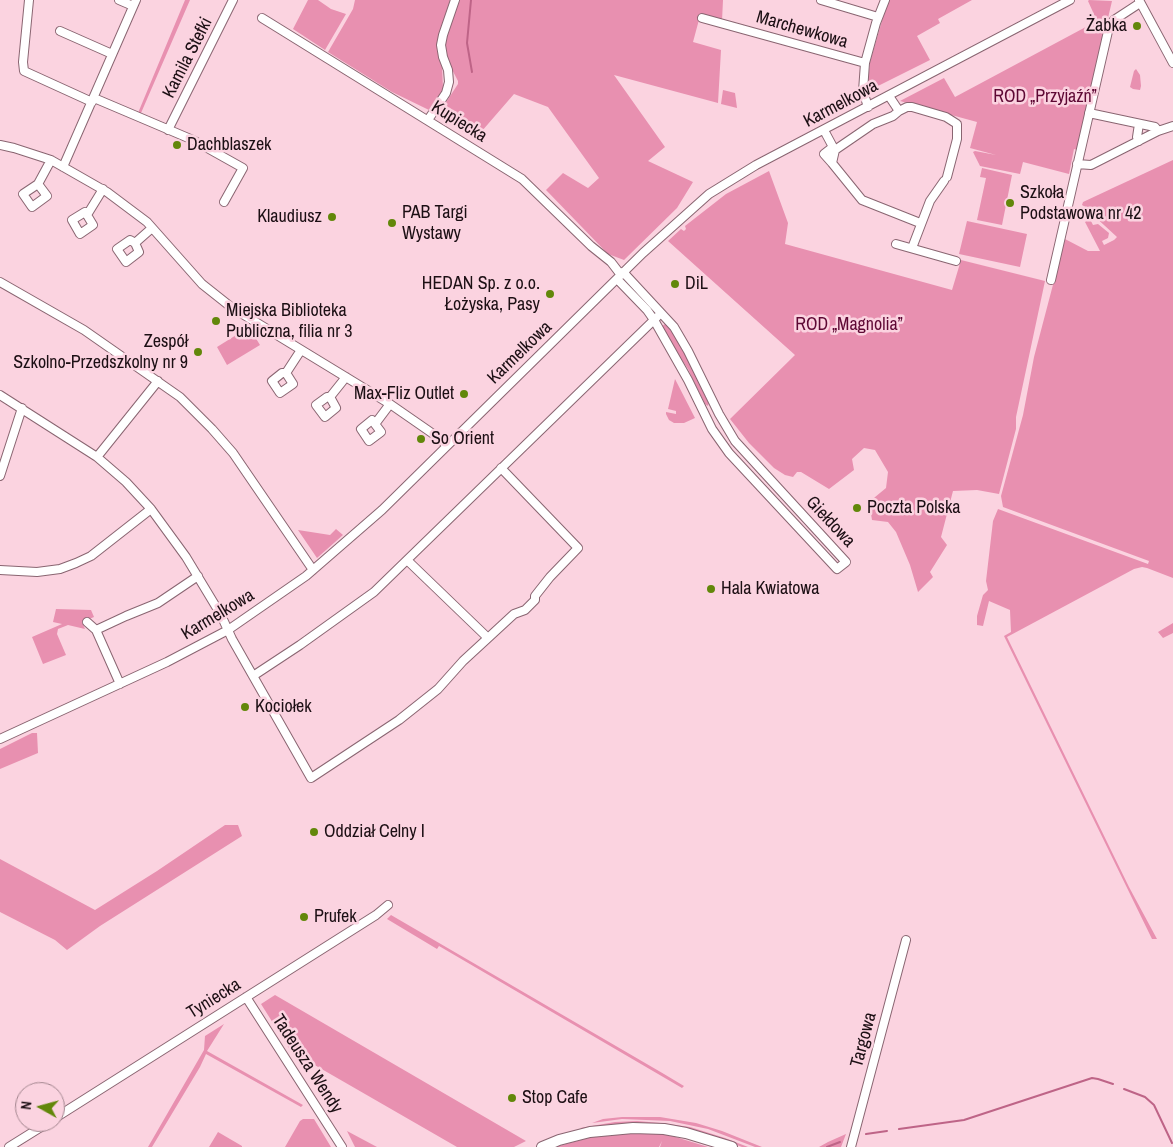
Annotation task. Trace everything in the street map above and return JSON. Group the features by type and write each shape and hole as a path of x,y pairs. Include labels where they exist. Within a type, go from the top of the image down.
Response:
{"main road":[{"path":"542,1147 590,1132 635,1128 664,1129 686,1133 732,1147"}],"street":[{"path":"29,0 23,62 24,70 193,140 243,168 224,202"},
{"path":"63,167 134,3 119,0"},
{"name":"Kamila Stefki","path":"168,130 233,0"},
{"path":"428,120 446,93 449,82 448,70 441,45 442,35 455,0"},
{"path":"820,0 878,17"},
{"path":"868,107 863,91 865,63 878,17 885,0"},
{"name":"Karmelkowa","path":"0,739 167,662 228,630 272,601 313,570 382,510 620,275 708,194 756,166 1070,0"},
{"path":"1051,280 1109,27 1114,20 1140,1 1173,64"},
{"name":"Kupiecka","path":"262,18 522,179 591,246 611,262 620,275"},
{"name":"Marchewkowa","path":"702,18 865,63"},
{"path":"60,31 112,54"},
{"path":"889,96 899,111"},
{"path":"834,148 873,124 893,116 907,107 946,117 957,124 957,138 945,179 930,201 912,248"},
{"path":"1089,113 1154,127 1158,131"},
{"path":"1139,124 1137,137 1139,141"},
{"path":"1077,164 1091,165 1158,131 1173,126"},
{"path":"826,134 834,148 832,163 862,200 920,223"},
{"path":"0,145 51,160 124,203 152,228 202,284 234,310 390,404 439,438 447,446"},
{"path":"38,184 51,160"},
{"path":"87,215 103,189"},
{"path":"134,243 152,228"},
{"path":"896,244 956,261"},
{"name":"Giełdowa","path":"620,275 661,312 682,340 735,441 846,562 837,569 729,453 716,436 688,380 654,320 620,275"},
{"path":"0,282 84,330 158,381 194,410 233,453 313,570"},
{"path":"253,676 345,614 374,592 661,312"},
{"path":"286,373 301,350"},
{"path":"330,397 346,377"},
{"path":"97,457 158,381"},
{"path":"0,395 97,457 126,482 151,509 169,532 198,576 311,778 400,720 438,689 463,661 514,614 525,610 535,600 535,596 550,576 578,548 501,468"},
{"path":"375,424 390,404"},
{"path":"0,476 22,408"},
{"path":"706,417 718,411"},
{"path":"770,498 779,490"},
{"path":"788,516 796,508"},
{"path":"0,570 37,572 60,569 76,563 98,552 151,509"},
{"path":"407,560 488,638"},
{"path":"96,630 158,603 198,576"},
{"path":"87,622 96,630 120,684"},
{"name":"Tyniecka","path":"65,1112 376,915 388,905"},
{"name":"Targowa","path":"850,1147 906,940"},
{"name":"Tadeusza Wendy","path":"246,997 342,1147"},
{"path":"9,1147 33,1132"}],"green space":[{"path":"185,0 190,0 141,113 138,113"},
{"path":"308,0 318,0 331,9 346,14 325,50 293,29"},
{"path":"355,0 450,0 437,41 442,65 443,88 442,93 430,110 392,92 328,52 353,9"},
{"path":"460,0 723,0 722,21 700,16 693,42 721,50 718,103 614,75 665,147 648,161 693,182 677,208 624,260 608,254 546,190 563,173 588,188 599,178 548,107 514,94 475,139 437,116 458,84 445,56 444,47 449,27"},
{"path":"888,0 972,0 938,19 940,23 917,36 930,60 872,89 868,82 870,62"},
{"name":"ROD „Przyjaźń”","path":"1089,0 1112,1 1077,150 1074,149 1069,174 1023,162 1020,174 980,166 973,152 996,155 970,148 977,122 900,101 944,78 955,97 1097,21"},
{"path":"1136,69 1140,75 1140,90 1130,87"},
{"path":"723,90 735,93 737,108 721,104"},
{"path":"1173,160 1173,578 1147,568 1134,569 1007,637 1129,887 1157,939 1152,939 1004,636 1011,632 1010,610 989,601 983,626 977,625 977,616 983,595 988,590 986,581 993,521 998,509 1148,564 1149,561 1003,507 1001,496 1023,415 1034,357 1065,239 1088,251 1100,251 1085,222 1090,219 1093,225 1098,224 1109,233 1108,238 1102,241 1104,245 1117,237 1092,214 1092,211 1082,205 1083,202"},
{"path":"982,168 1012,175 1002,225 977,220 986,178 980,177"},
{"name":"ROD „Magnolia”","path":"769,171 788,223 785,244 952,290 961,260 1045,281 1016,417 1016,429 999,494 977,490 953,491 941,537 947,545 930,572 933,577 918,592 910,565 896,532 888,522 872,520 869,502 886,488 888,472 875,450 864,448 852,459 854,470 829,489 801,472 797,472 793,477 785,475 774,468 749,443 730,419 795,355 668,241 681,229 684,231 686,229 685,226 726,194"},
{"path":"967,221 1027,234 1020,267 959,254"},
{"path":"665,324 682,347 709,402 708,406 705,404 688,369 662,326"},
{"path":"249,327 260,345 227,365 217,347"},
{"path":"675,379 695,418 684,423 674,423 669,420 666,414 666,412 676,414 676,411 668,409"},
{"path":"336,529 343,535 317,558 298,530 330,535"},
{"path":"56,609 91,610 94,617 82,622 85,629 68,625 58,629 57,634 66,655 43,664 32,637 62,624 53,622"},
{"path":"1173,623 1173,633 1163,638 1158,632"},
{"path":"32,733 37,733 38,753 0,769 0,749"},
{"path":"225,825 238,825 242,836 100,926 67,950 55,940 0,912 0,859 95,910"},
{"path":"391,915 684,1086 682,1088 439,946 437,949 387,919"},
{"path":"275,995 526,1141 514,1147 457,1147 299,1056 290,1050 261,1004"},
{"path":"224,1024 207,1051 303,1105 301,1107 206,1054 152,1147 148,1147 204,1050 205,1036"},
{"path":"660,1117 696,1123 762,1147 755,1147 708,1129 670,1121 622,1119 592,1123 603,1119"},
{"path":"303,1119 314,1119 331,1147 285,1147"},
{"path":"637,1121 690,1127 748,1147 742,1147 714,1136 580,1128 615,1122"},
{"path":"347,1131 377,1147 355,1147"},
{"path":"218,1132 242,1146 242,1147 209,1147"},
{"path":"628,1132 666,1134 708,1147 660,1147 662,1141 659,1147 555,1147 592,1137"},
{"path":"846,1134 841,1147 819,1147 828,1142"}],"waterway":[{"path":"471,0 467,43 472,72"},
{"path":"899,1129 964,1120 1092,1078 1113,1084"},
{"path":"1124,1089 1145,1097 1154,1105 1172,1143"},
{"path":"866,1134 887,1131"},
{"path":"827,1147 840,1142"}],"place":[{"name":"Żabka","path":"1137,26"},
{"name":"Dachblaszek","path":"177,145"},
{"name":"Szkoła Podstawowa nr 42","path":"1010,203"},
{"name":"Klaudiusz","path":"332,217"},
{"name":"PAB Targi Wystawy","path":"392,223"},
{"name":"DiL","path":"675,284"},
{"name":"HEDAN Sp. z o.o. Łożyska, Pasy","path":"550,294"},
{"name":"Miejska Biblioteka Publiczna, filia nr 3","path":"216,321"},
{"name":"Zespół Szkolno-Przedszkolny nr 9","path":"198,352"},
{"name":"Max-Fliz Outlet","path":"464,394"},
{"name":"So Orient","path":"421,439"},
{"name":"Poczta Polska","path":"857,508"},
{"name":"Hala Kwiatowa","path":"711,589"},
{"name":"Kociołek","path":"245,707"},
{"name":"Oddział Celny I","path":"314,832"},
{"name":"Prufek","path":"304,917"},
{"name":"Stop Cafe","path":"512,1098"}]}
